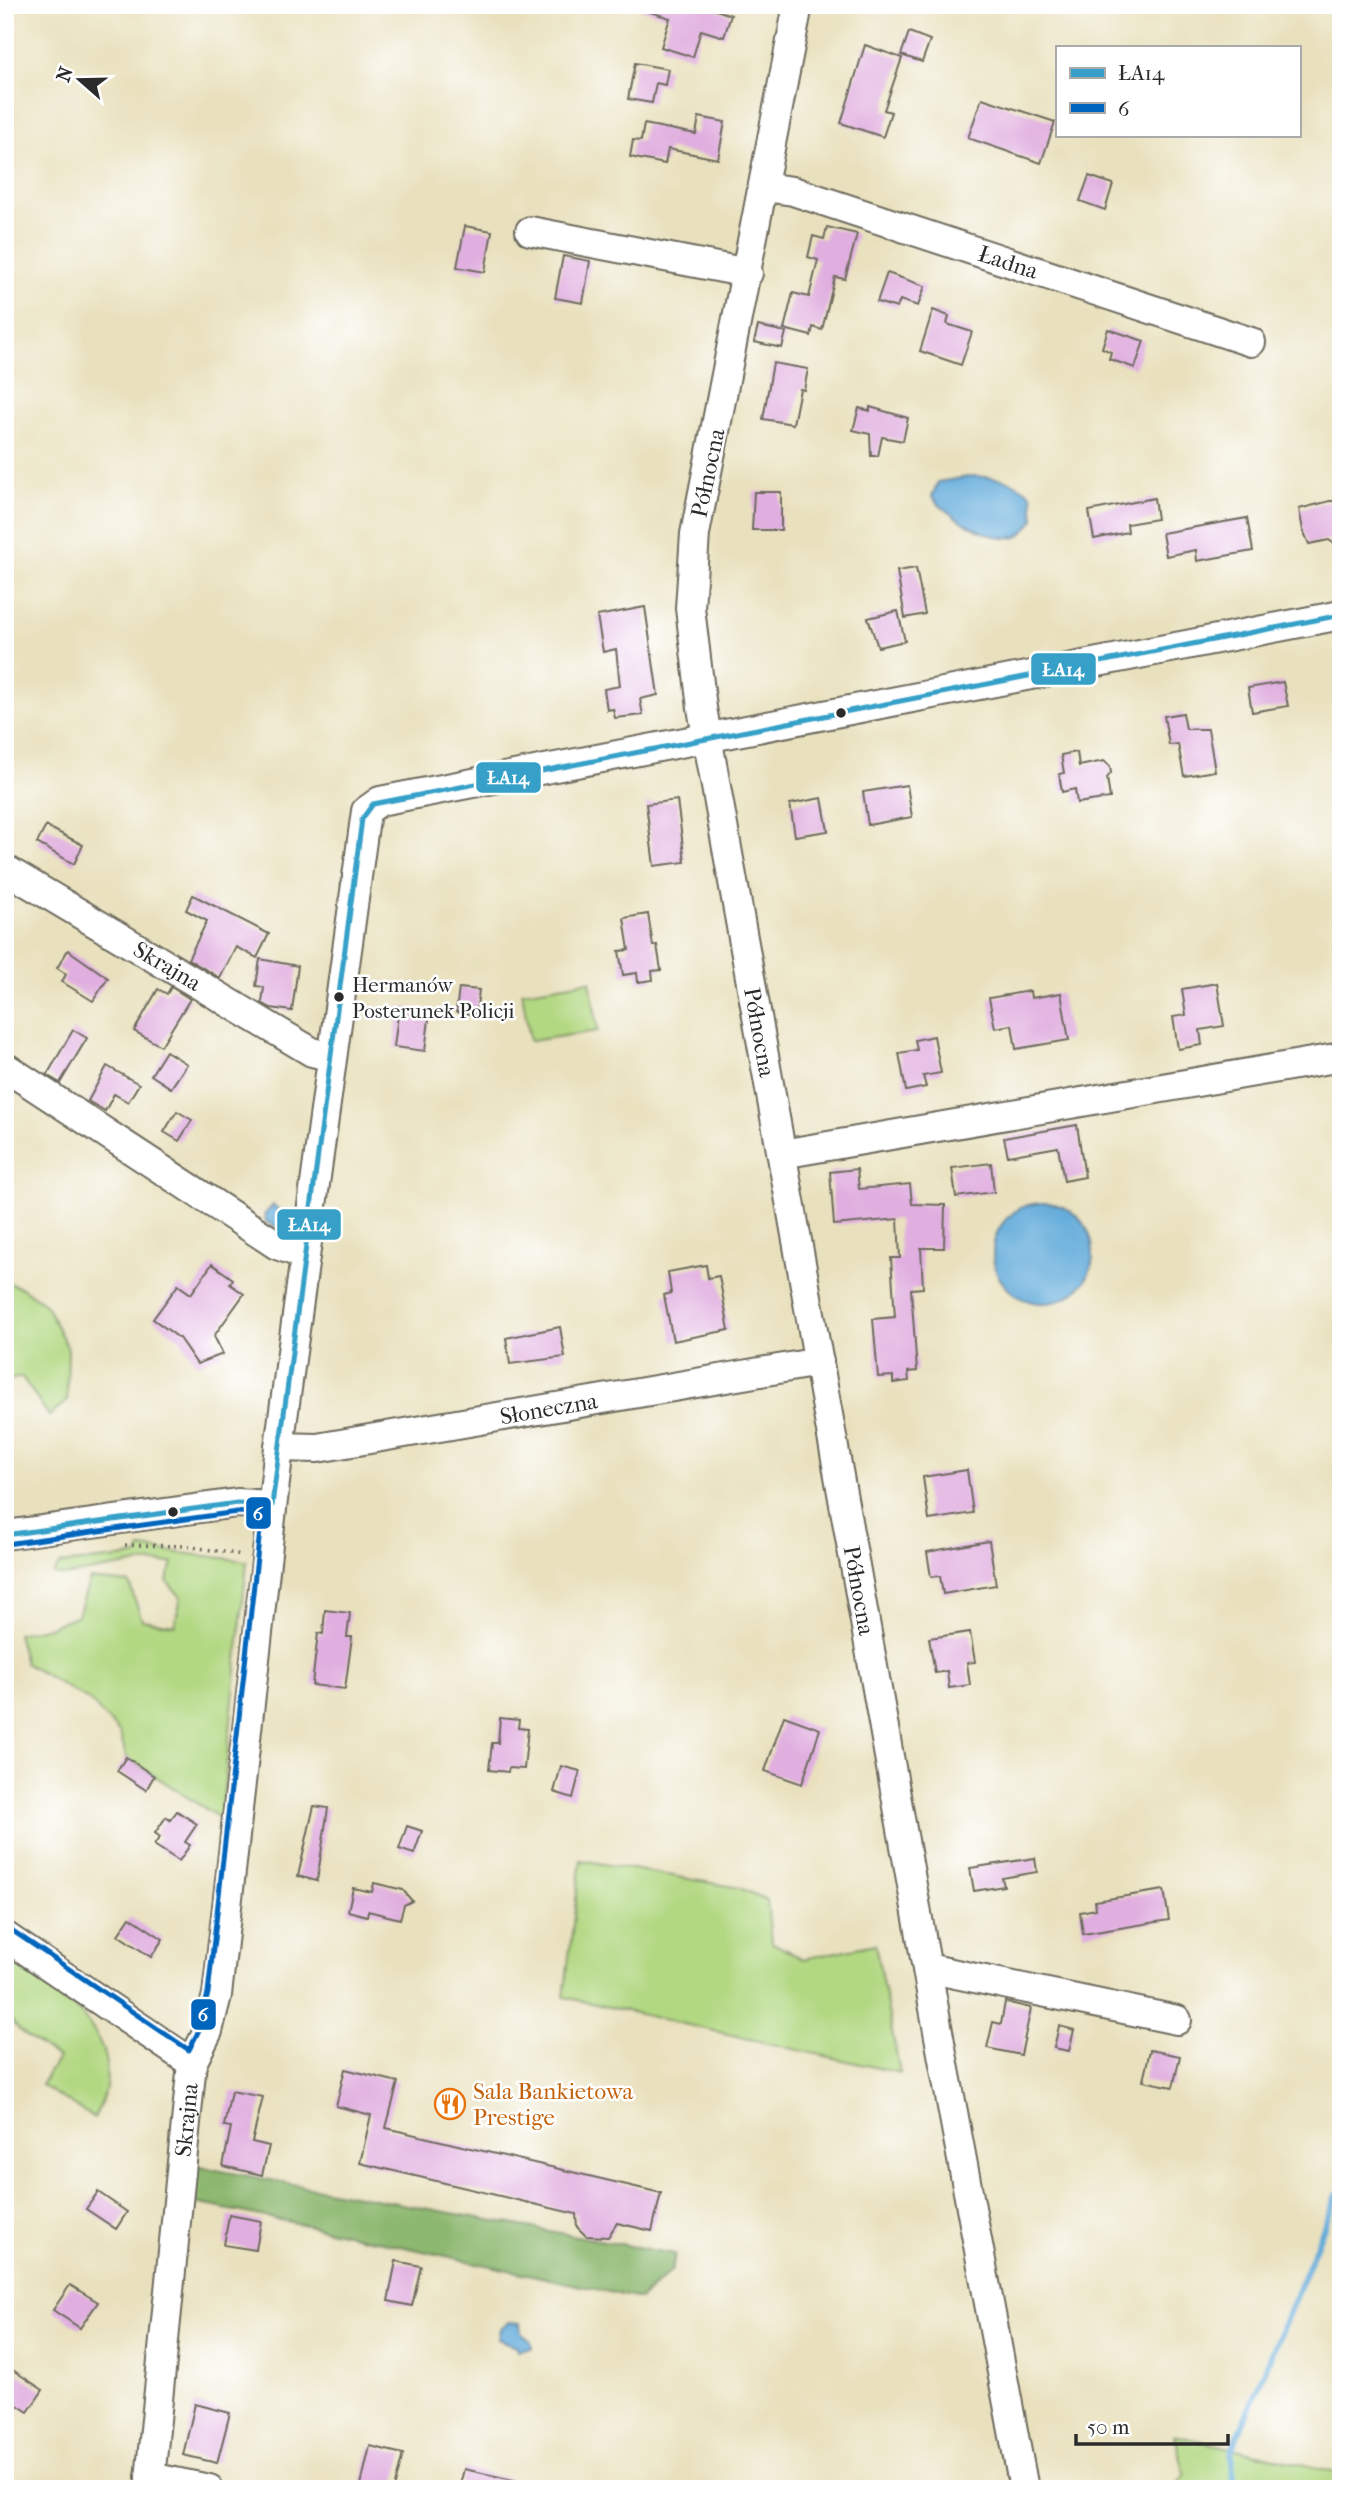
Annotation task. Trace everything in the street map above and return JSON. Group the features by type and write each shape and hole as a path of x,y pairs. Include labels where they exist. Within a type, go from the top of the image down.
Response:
{"street":[{"name":"Północna","path":"798,5 690,572 690,608 708,740 943,2059 1024,2489"},
{"name":"Ładna","path":"764,187 793,191 1251,342"},
{"path":"530,231 684,258 748,273"},
{"path":"708,740 1341,615"},
{"name":"Skrajna","path":"150,2483 192,2063 208,2031 217,1994 279,1447 362,819 373,804 380,801 708,740"},
{"name":"Skrajna","path":"5,869 312,1052 332,1057"},
{"path":"782,1154 1341,1057"},
{"path":"5,1067 277,1245 305,1255"},
{"name":"Słoneczna","path":"279,1447 317,1448 819,1362"},
{"path":"5,1535 237,1503 272,1505"},
{"path":"5,1936 192,2063"},
{"path":"927,1968 1177,2020"},
{"path":"150,2483 209,2489"}],"path":[{"path":"119,1545 186,1546 266,1558"}],"green space":[{"path":"590,981 598,1031 530,1041 522,992"},
{"path":"5,1282 22,1288 46,1305 68,1349 67,1401 49,1416 22,1377 5,1381"},
{"path":"141,1548 247,1561 221,1819 126,1757 120,1733 90,1701 25,1663 17,1634 49,1627 78,1615 90,1579 129,1583 142,1620 175,1625 181,1597 167,1581 173,1563 140,1563 65,1576 53,1574 60,1564 138,1556"},
{"path":"581,1860 740,1888 767,1900 771,1942 803,1959 875,1944 900,2073 564,1997"},
{"path":"5,1958 60,1995 90,2025 100,2043 106,2064 106,2087 94,2118 41,2085 58,2058 17,2028 11,2019 7,2009"},
{"path":"194,2166 675,2254 672,2270 640,2299 190,2202"},
{"path":"1174,2435 1341,2473 1341,2489 1174,2489 1185,2474"}],"water":[{"path":"974,476 1006,480 1032,495 1034,520 1021,535 998,537 971,526 947,511 932,496 938,482"},
{"path":"1043,1203 1071,1211 1085,1225 1093,1253 1085,1281 1071,1295 1043,1303 1015,1295 1001,1281 993,1253 1001,1225 1015,1211"},
{"path":"273,1205 287,1216 282,1230 266,1222 264,1215"},
{"path":"509,2322 520,2323 521,2333 531,2341 532,2348 518,2350 517,2346 498,2339 500,2328"}],"building":[{"path":"641,5 701,5 731,15 724,37 701,30 693,57 661,47 670,18 640,9"},
{"path":"909,32 930,40 922,62 901,55"},
{"path":"865,45 902,58 884,110 891,112 883,137 841,123"},
{"path":"635,63 668,69 665,85 656,83 652,103 628,99"},
{"path":"982,98 1055,122 1041,163 968,138"},
{"path":"699,117 725,122 718,159 668,149 665,164 630,157 633,140 641,141 644,124 696,134"},
{"path":"1089,176 1113,184 1105,210 1080,201"},
{"path":"465,226 492,231 485,272 457,267"},
{"path":"827,227 857,234 845,279 835,277 822,330 813,327 811,336 784,329 793,293 809,297 818,260 808,257 813,236 824,239"},
{"path":"563,256 590,261 583,303 555,298"},
{"path":"887,273 925,286 918,306 900,300 897,308 877,302"},
{"path":"933,310 949,316 947,324 972,332 961,365 920,351"},
{"path":"758,326 786,332 782,348 754,342"},
{"path":"1108,329 1144,341 1135,368 1109,359 1111,352 1102,348"},
{"path":"773,363 808,369 804,390 800,389 793,424 763,419"},
{"path":"870,407 908,418 903,441 882,437 878,456 871,456 870,434 853,430 859,408 870,411"},
{"path":"754,492 781,492 781,530 752,530"},
{"path":"1154,498 1157,519 1127,524 1128,532 1094,539 1089,511"},
{"path":"1341,501 1341,549 1329,540 1309,544 1303,530 1299,509"},
{"path":"1247,518 1253,551 1197,561 1196,550 1166,556 1162,533"},
{"path":"916,568 925,614 905,618 897,571"},
{"path":"645,607 658,695 640,699 643,715 615,718 613,709 607,710 604,689 620,686 616,649 603,652 597,616"},
{"path":"898,611 905,641 878,647 868,618"},
{"path":"1283,682 1288,706 1252,712 1248,688"},
{"path":"1183,713 1186,729 1208,729 1215,771 1184,776 1178,744 1169,745 1164,716"},
{"path":"1077,752 1079,766 1104,761 1110,766 1111,773 1107,778 1110,798 1077,803 1075,789 1062,792 1059,774 1064,773 1061,755"},
{"path":"907,785 912,817 868,825 863,792"},
{"path":"822,798 828,831 795,836 790,804"},
{"path":"677,800 685,862 654,866 646,804"},
{"path":"46,826 83,845 74,864 37,843"},
{"path":"193,895 269,934 257,958 236,947 220,978 188,959 207,921 186,910"},
{"path":"648,914 653,946 657,945 661,970 652,971 653,980 638,982 637,973 623,975 619,951 629,950 624,918"},
{"path":"68,950 108,978 93,1001 62,982 66,974 57,968"},
{"path":"260,959 298,966 292,1011 271,1008 262,1003 264,987 256,986"},
{"path":"1217,983 1224,1026 1200,1030 1202,1045 1178,1049 1173,1017 1186,1015 1182,989"},
{"path":"171,987 190,999 161,1046 134,1031 158,989 167,994"},
{"path":"459,988 479,990 476,1015 456,1012"},
{"path":"1030,991 1031,998 1061,993 1069,1040 1016,1049 1012,1025 995,1028 989,998"},
{"path":"399,1007 430,1011 425,1051 394,1047"},
{"path":"73,1030 87,1038 60,1083 47,1075"},
{"path":"934,1036 941,1073 923,1076 926,1087 906,1091 899,1053 917,1050 915,1040"},
{"path":"166,1051 187,1064 171,1088 151,1075"},
{"path":"107,1066 139,1084 128,1102 114,1094 105,1111 88,1101"},
{"path":"177,1111 192,1120 179,1141 164,1132"},
{"path":"1077,1125 1085,1177 1064,1181 1058,1147 1008,1156 1004,1138"},
{"path":"991,1163 994,1192 956,1197 952,1168"},
{"path":"857,1169 859,1189 910,1184 912,1204 945,1205 944,1248 921,1248 923,1288 911,1289 917,1371 908,1372 909,1381 893,1383 893,1376 878,1377 873,1319 895,1317 891,1258 900,1258 898,1219 834,1225 830,1172"},
{"path":"212,1264 233,1279 230,1284 244,1294 214,1336 223,1354 197,1364 179,1338 153,1319 178,1285 191,1294"},
{"path":"706,1265 708,1278 719,1276 729,1330 673,1341 664,1295 671,1293 668,1272"},
{"path":"560,1327 565,1357 510,1364 506,1338"},
{"path":"967,1470 973,1513 929,1520 923,1477"},
{"path":"989,1541 996,1585 943,1594 940,1576 931,1577 927,1552"},
{"path":"325,1610 350,1613 347,1637 352,1637 345,1689 312,1685 318,1633 323,1634"},
{"path":"970,1632 975,1662 967,1663 970,1685 949,1688 947,1671 935,1673 929,1638"},
{"path":"784,1716 820,1729 802,1784 765,1771"},
{"path":"500,1718 519,1720 518,1728 528,1729 524,1769 509,1768 508,1772 489,1770 492,1743 498,1743"},
{"path":"126,1757 154,1776 146,1790 117,1771"},
{"path":"561,1766 580,1771 573,1798 554,1792"},
{"path":"314,1806 328,1808 317,1881 298,1876"},
{"path":"177,1811 197,1824 185,1842 190,1845 179,1861 154,1845 160,1837 155,1833 166,1817 170,1820"},
{"path":"407,1826 422,1831 414,1854 399,1849"},
{"path":"1035,1858 1037,1872 1002,1878 1004,1886 974,1891 970,1868"},
{"path":"374,1883 403,1890 412,1901 404,1905 400,1919 368,1911 367,1916 348,1911 353,1888 372,1892"},
{"path":"1164,1890 1169,1920 1083,1934 1080,1912 1096,1909 1095,1901"},
{"path":"130,1917 163,1939 151,1957 118,1935"},
{"path":"1005,2002 1031,2008 1021,2055 987,2048 993,2022 1001,2024"},
{"path":"1059,2026 1074,2030 1069,2051 1054,2048"},
{"path":"1150,2050 1180,2056 1173,2087 1143,2081"},
{"path":"345,2069 398,2082 386,2128 661,2193 652,2231 617,2223 608,2237 586,2236 577,2227 576,2214 360,2163 371,2115 336,2106"},
{"path":"231,2091 263,2097 252,2142 269,2146 262,2175 223,2166 231,2127 224,2126"},
{"path":"98,2192 127,2212 116,2229 86,2209"},
{"path":"229,2215 261,2221 256,2250 224,2245"},
{"path":"396,2261 421,2266 412,2306 388,2301"},
{"path":"70,2285 98,2302 80,2328 53,2310"},
{"path":"5,2365 43,2390 28,2412 5,2397"},
{"path":"195,2404 230,2413 217,2463 183,2455"},
{"path":"370,2446 403,2454 394,2489 360,2489"},
{"path":"464,2469 522,2482 521,2489 459,2489"}],"waterway":[{"path":"1235,2489 1231,2453 1337,2195 1341,2196"}],"transit line":[{"name":"ŁA14","path":"272,1505 362,819 373,804 1341,615"},
{"name":"ŁA14","path":"5,1535 237,1503 272,1505"},
{"name":"6","path":"6,1544 237,1512 262,1513 208,1993 200,2028 189,2050 10,1929"}],"place":[{"name":"Hermanów Posterunek Policji","path":"339,997"},
{"name":"Sala Bankietowa Prestige","path":"450,2104"}]}
